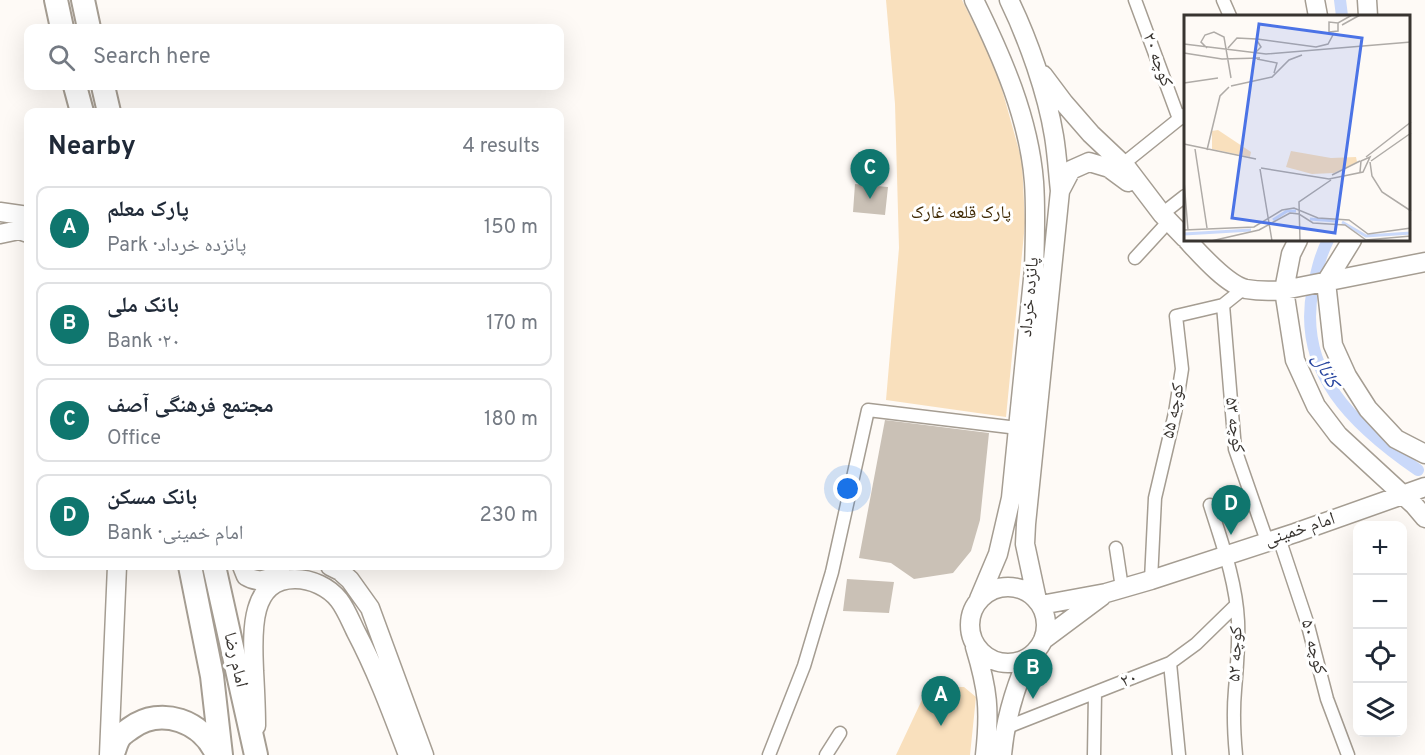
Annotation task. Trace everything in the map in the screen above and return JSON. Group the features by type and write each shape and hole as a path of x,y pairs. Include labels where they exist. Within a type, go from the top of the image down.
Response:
{"highway":[{"path":"56,0 61,24"},
{"path":"83,0 88,24"},
{"path":"76,90 81,108"},
{"path":"104,90 108,108"},
{"name":"امام رضا","path":"191,570 212,676 219,755"},
{"name":"امام رضا","path":"215,570 257,755"},
{"path":"111,755 120,736 141,720 164,717 184,721 201,730 219,755"}],"main road":[{"name":"پانزده خرداد","path":"974,0 1010,79 1027,137 1034,180 1034,269 1011,498 998,554 979,599"},
{"name":"پانزده خرداد","path":"1009,0 1021,25 1046,99 1054,137 1060,191 1026,534 1028,558 1039,602"},
{"path":"1367,0 1368,15"},
{"path":"1032,59 1064,103 1091,134 1123,164 1148,198 1184,237"},
{"path":"1060,191 1071,170 1089,162 1109,168 1148,198"},
{"path":"0,212 24,215"},
{"path":"0,234 19,230 24,232"},
{"path":"1189,242 1221,274 1243,289 1270,291 1289,289 1425,262"},
{"path":"1297,242 1291,254 1289,289 1295,360 1316,406 1338,435 1414,491 1425,518"},
{"path":"1351,242 1326,282 1333,345 1347,376 1368,409 1396,439 1425,454"},
{"name":"امام خمینی","path":"1039,602 1114,590 1273,540 1414,491"},
{"path":"111,755 117,570"},
{"path":"244,570 246,576 254,581 264,580 287,571 301,570 327,575 338,582 351,596 374,666 408,755"},
{"path":"338,570 350,580 370,608 424,755"},
{"path":"257,755 253,624 258,606 267,590 278,582 289,579 300,579 326,588 339,600 374,666"},
{"path":"975,645 982,654 998,662 1016,663 1028,658 1043,640 1046,622 1039,602 1029,592 1008,586 987,592 972,610 969,621 970,634 984,676 988,701 989,722 985,755"},
{"name":"امام خمینی","path":"1043,640 1114,590"},
{"path":"1002,755 1005,728 1014,689 1028,658"}],"street":[{"name":"کوچه ۲۰","path":"1135,0 1183,117"},
{"path":"1223,0 1230,15"},
{"path":"1123,164 1183,117"},
{"path":"1135,258 1165,217 1184,197"},
{"name":"کوچه ۵۵","path":"1151,579 1155,498 1175,413 1182,369 1176,316 1223,305 1243,289"},
{"name":"کوچه ۵۳","path":"1223,305 1235,449 1273,540"},
{"path":"769,755 804,666 832,572 868,410 1018,428"},
{"name":"کوچه ۵۲","path":"1210,505 1235,589 1238,632 1235,693 1236,755"},
{"name":"کوچه ۵۰","path":"1273,540 1307,622 1327,699 1348,755"},
{"path":"1114,590 1116,548"},
{"name":"۲۰","path":"1005,728 1170,663 1196,644 1236,604"},
{"path":"1170,663 1179,755"},
{"path":"1094,755 1095,693"},
{"path":"826,755 840,733"}],"green space":[{"name":"پارک قلعه غارک","path":"886,0 962,0 996,68 1022,161 1025,223 1006,417 886,400 899,248 895,104"},
{"path":"928,687 964,687 976,697 970,755 896,755"}],"building":[{"path":"855,184 888,187 885,215 853,212"},
{"path":"885,420 989,433 980,520 971,551 953,573 914,579 891,563 859,558"},
{"path":"847,579 894,582 889,613 843,611"}],"waterway":[{"name":"کانال","path":"1340,0 1342,15"},
{"name":"کانال","path":"1327,242 1313,288 1310,318 1313,346 1322,371 1335,394 1352,415 1372,435 1418,470"}],"place":[{"name":"مجتمع فرهنگی آصف","path":"870,199"},
{"name":"بانک مسکن","path":"1231,535"},
{"name":"بانک ملی","path":"1033,699"},
{"name":"پارک معلم","path":"941,726"}]}
